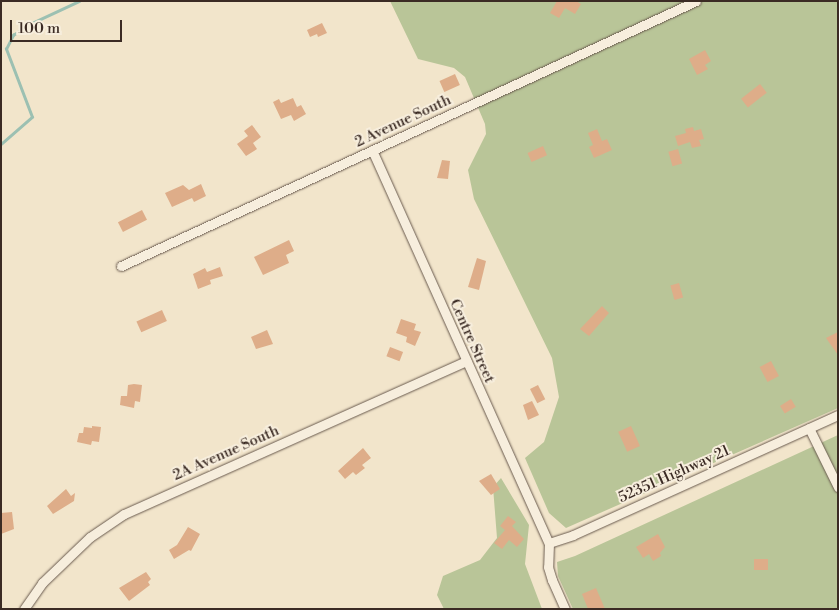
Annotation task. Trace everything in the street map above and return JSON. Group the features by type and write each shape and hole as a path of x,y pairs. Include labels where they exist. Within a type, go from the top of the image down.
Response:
{"street":[{"name":"2 Avenue South","path":"121,266 696,1"},
{"name":"Centre Street","path":"372,150 549,543"},
{"name":"2A Avenue South","path":"24,609 42,583 90,537 124,514 466,361"},
{"name":"52351 Highway 21","path":"549,543 573,535 838,415"},
{"path":"809,428 838,487"},
{"path":"549,543 548,567 565,609"}],"green space":[{"path":"390,1 838,1 838,408 566,528 549,513 525,458 544,442 559,397 552,358 474,199 468,170 486,134 485,124 465,77 454,68 418,59"},
{"path":"838,435 838,609 573,609 558,576 557,562 575,556"},
{"path":"501,478 529,525 525,564 542,609 444,609 437,595 443,576 480,560 497,538 493,487"}],"building":[{"path":"557,1 576,1 581,4 575,14 565,8 559,18 550,13"},
{"path":"322,23 327,33 318,37 317,34 310,37 307,30"},
{"path":"705,50 711,61 705,65 708,69 697,75 689,59"},
{"path":"455,74 460,85 444,92 439,81"},
{"path":"760,84 767,93 748,107 741,99"},
{"path":"293,98 297,107 301,105 306,114 294,121 291,115 281,119 273,102 279,99 281,103"},
{"path":"252,125 261,137 253,143 257,149 246,156 237,144 248,136 244,131"},
{"path":"693,127 694,131 701,129 704,139 699,140 701,146 692,148 690,142 678,146 675,136 686,133 685,129"},
{"path":"597,129 602,141 607,139 612,150 594,158 589,147 593,145 588,133"},
{"path":"543,146 547,155 532,162 527,153"},
{"path":"678,149 682,163 673,166 668,152"},
{"path":"442,160 450,161 448,179 437,178"},
{"path":"201,184 206,196 194,202 192,198 172,207 165,193 183,185 189,190"},
{"path":"142,210 147,220 123,232 118,222"},
{"path":"289,240 294,251 286,255 289,263 263,275 254,257"},
{"path":"477,258 486,261 479,290 468,287"},
{"path":"220,267 223,276 210,280 211,284 198,289 193,274 205,268 207,272"},
{"path":"679,283 683,297 674,300 670,285"},
{"path":"602,306 609,313 589,336 580,329"},
{"path":"162,310 167,321 141,332 136,321"},
{"path":"401,319 416,324 414,330 421,332 415,346 406,342 407,337 396,333"},
{"path":"267,330 273,344 256,349 251,337"},
{"path":"838,332 838,355 826,338"},
{"path":"390,347 403,352 399,361 386,356"},
{"path":"771,361 779,376 768,382 760,367"},
{"path":"128,385 142,385 140,402 135,401 134,408 120,405 121,396 127,396"},
{"path":"538,385 545,399 537,403 530,389"},
{"path":"791,399 796,407 785,414 780,406"},
{"path":"532,401 539,415 528,420 523,405"},
{"path":"92,426 101,427 99,442 92,441 91,445 77,442 79,433 83,433 84,427 92,428"},
{"path":"631,426 640,446 627,452 618,432"},
{"path":"363,448 371,458 362,465 365,468 356,475 353,472 345,479 338,471"},
{"path":"491,474 500,489 491,495 479,481"},
{"path":"66,489 71,496 75,493 74,501 53,514 47,506"},
{"path":"12,512 14,529 1,534 1,513"},
{"path":"508,516 516,522 512,526 524,539 517,547 509,540 502,549 494,543 505,530 500,526"},
{"path":"188,527 200,534 191,551 189,550 174,559 169,550 177,545"},
{"path":"658,534 665,547 660,553 661,556 653,561 649,554 643,558 636,547"},
{"path":"754,559 768,559 768,570 754,570"},
{"path":"146,572 151,579 148,582 150,585 129,601 119,588"},
{"path":"596,588 605,609 588,609 582,594"}],"waterway":[{"path":"1,144 32,117 6,49 13,35 30,24 79,1"}]}
